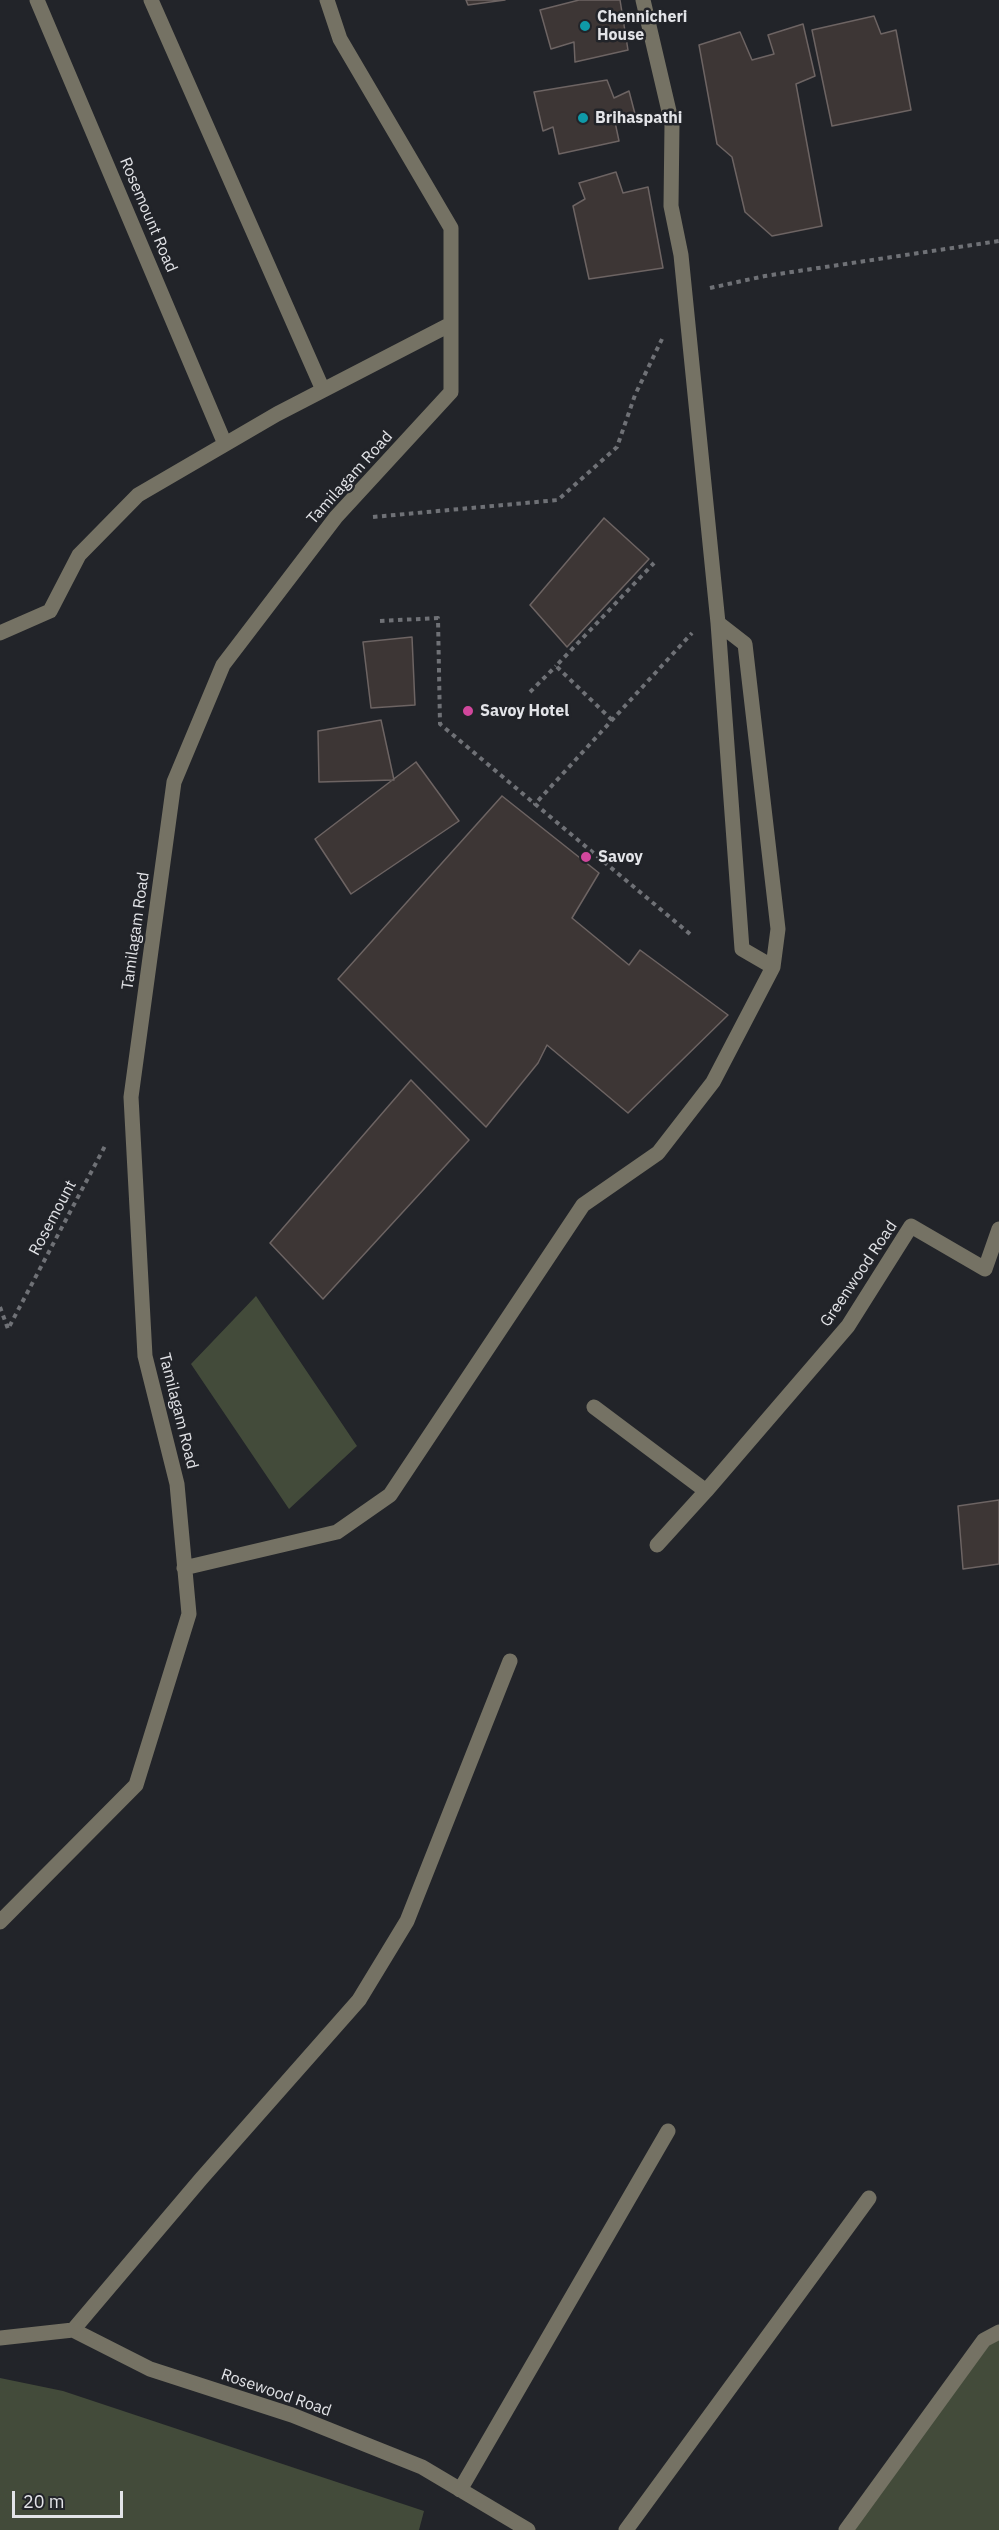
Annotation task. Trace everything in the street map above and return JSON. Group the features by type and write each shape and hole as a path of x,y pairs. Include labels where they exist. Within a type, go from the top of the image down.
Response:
{"street":[{"name":"Rosemount Road","path":"37,0 225,444"},
{"path":"151,0 323,390"},
{"name":"Tamilagam Road","path":"0,1923 136,1785 189,1614 177,1484 145,1356 131,1097 174,782 224,665 330,526 451,393 451,228 340,39 327,0"},
{"path":"643,0 672,124 671,206 681,255 717,606 742,949 773,967"},
{"path":"0,633 50,611 79,555 138,495 323,390 451,324"},
{"path":"184,1568 337,1532 390,1495 583,1205 658,1153 712,1082 773,967 778,929 745,644 718,623"},
{"name":"Greenwood Road","path":"657,1545 848,1326 911,1226 985,1269 999,1229"},
{"path":"594,1407 706,1491"},
{"path":"0,2338 73,2330 201,2179 359,2000 407,1921 510,1661"},
{"path":"460,2490 668,2130"},
{"path":"626,2530 869,2198"},
{"name":"Rosewood Road","path":"73,2330 150,2369 292,2415 422,2467 528,2530"},
{"path":"846,2530 984,2340 999,2332"}],"path":[{"path":"685,293 765,276 999,242"},
{"path":"330,526 372,517 558,500 617,447 635,395 665,334"},
{"path":"530,692 654,563"},
{"path":"535,804 717,606"},
{"path":"380,621 438,618 440,724 690,934"},
{"path":"556,666 612,720"},
{"name":"Rosemount","path":"0,1307 8,1329 108,1139"}],"green space":[{"path":"256,1296 357,1446 289,1509 191,1364"},
{"path":"999,2332 999,2530 846,2530"},
{"path":"0,2378 63,2391 424,2511 419,2530 0,2530"}],"building":[{"path":"466,0 505,0 468,5"},
{"name":"Chennicheri House","path":"579,0 620,0 628,50 575,62 574,42 551,49 540,10"},
{"path":"874,16 881,34 896,30 911,110 832,126 812,30"},
{"path":"803,24 815,76 796,84 822,226 772,236 745,212 732,157 717,144 699,45 740,32 752,60 774,54 768,35"},
{"name":"Brihaspathi","path":"607,80 614,98 629,91 635,114 615,122 619,141 559,154 553,127 543,131 534,92"},
{"path":"616,172 623,193 648,187 663,268 589,279 573,206 585,199 579,183"},
{"path":"604,518 649,559 567,647 530,605"},
{"path":"412,637 415,705 371,708 363,642"},
{"path":"381,720 394,780 319,782 318,731"},
{"path":"416,762 459,821 351,894 315,839"},
{"path":"502,796 599,873 572,918 629,965 640,950 728,1015 628,1113 547,1045 538,1063 486,1127 338,979"},
{"path":"411,1080 469,1140 323,1299 270,1243"},
{"path":"999,1500 999,1564 963,1569 958,1506"}],"place":[{"name":"Chennicheri House","path":"585,26"},
{"name":"Brihaspathi","path":"583,118"},
{"name":"Savoy Hotel","path":"468,711"},
{"name":"Savoy","path":"586,857"}]}
